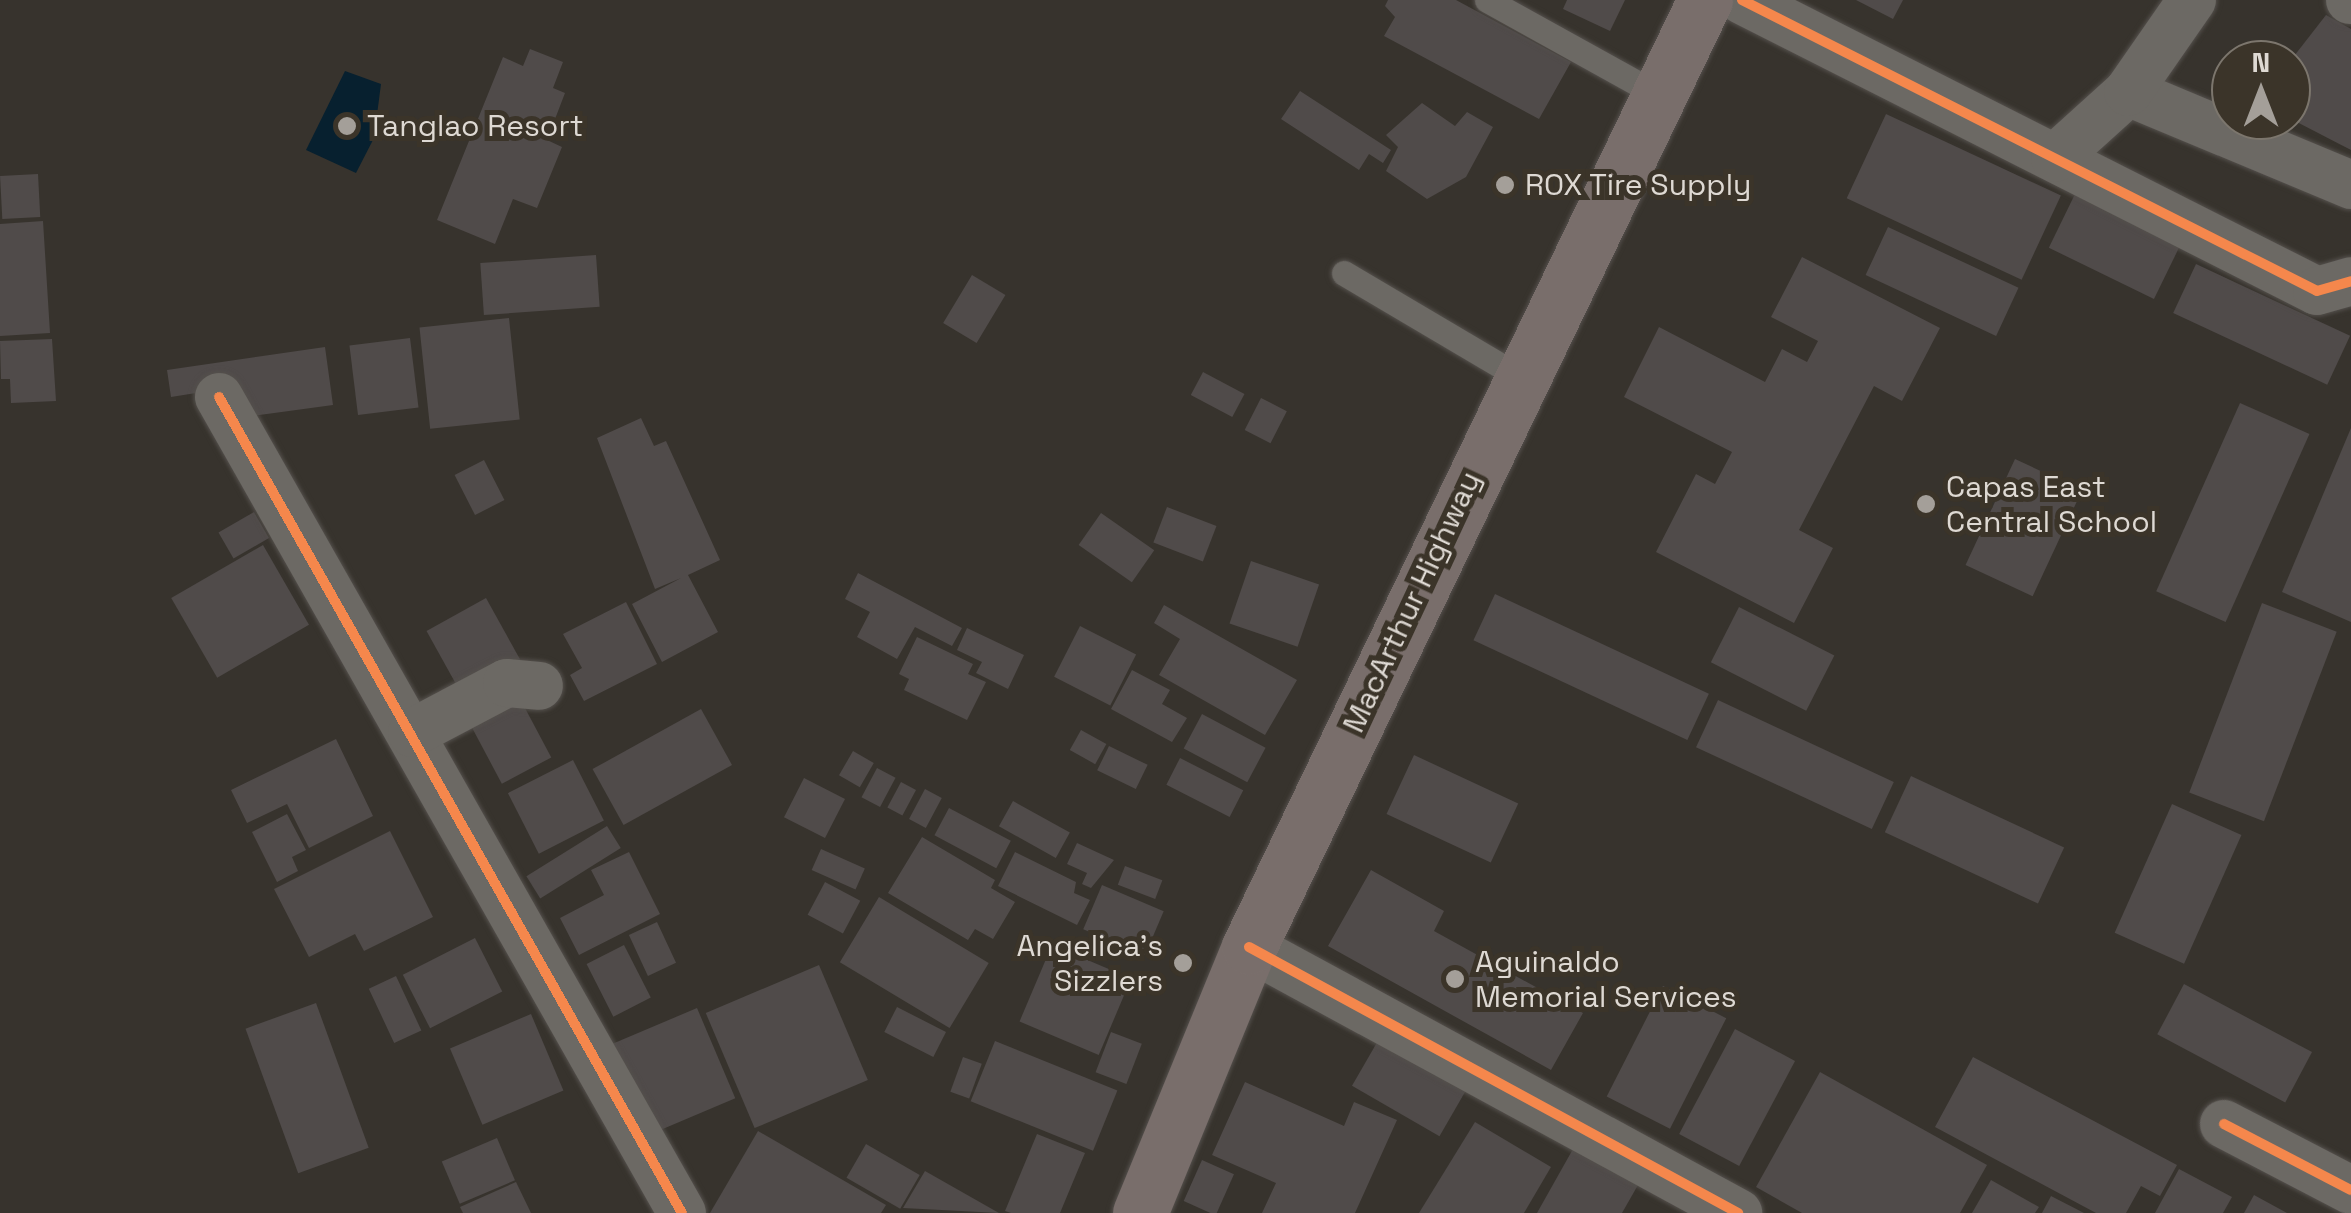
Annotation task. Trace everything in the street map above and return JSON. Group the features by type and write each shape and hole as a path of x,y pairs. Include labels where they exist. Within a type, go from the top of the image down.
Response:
{"highway":[{"name":"MacArthur Highway","path":"1140,1213 1249,947 1520,377 1705,0"}],"street":[{"path":"1742,0 2317,291 2351,281"},
{"path":"2056,158 2128,92 2192,0"},
{"path":"2128,92 2351,184"},
{"path":"219,396 682,1213"},
{"path":"412,733 507,683 538,686"},
{"path":"1249,947 1738,1213"},
{"path":"2224,1124 2351,1190"}],"lane":[{"path":"1487,0 1660,96"},
{"path":"1344,273 1520,377"}],"water":[{"name":"Tanglao Resort","path":"345,71 381,84 374,138 356,173 306,150"}],"building":[{"path":"1388,0 1456,0 1571,62 1539,119 1384,36 1395,17 1385,6"},
{"path":"1567,0 1625,0 1610,31 1563,9"},
{"path":"1856,0 1903,0 1893,19"},
{"path":"2326,15 2351,29 2351,150 2311,129 2311,40 2307,40"},
{"path":"530,49 563,62 553,88 565,93 547,140 562,147 537,208 513,199 495,244 437,220 503,57 523,66"},
{"path":"1300,91 1391,150 1383,163 1369,154 1359,170 1281,119"},
{"path":"1422,103 1455,126 1467,112 1493,127 1466,177 1427,199 1386,171 1398,147 1386,135"},
{"path":"1886,114 2061,196 2022,280 1847,198"},
{"path":"38,174 40,217 2,219 0,176"},
{"path":"2076,192 2181,243 2154,299 2049,248"},
{"path":"43,221 50,333 0,336 0,224"},
{"path":"1888,227 2019,288 1996,336 1866,275"},
{"path":"596,255 600,307 484,315 480,263"},
{"path":"1802,257 1940,328 1902,401 1874,386 1799,530 1833,548 1794,623 1656,552 1696,474 1715,484 1732,452 1624,397 1659,327 1765,382 1782,349 1807,362 1818,341 1771,317"},
{"path":"2196,264 2350,336 2327,385 2173,313"},
{"path":"972,275 1005,295 977,343 943,323"},
{"path":"509,318 520,419 430,429 419,327"},
{"path":"410,338 419,407 358,415 349,345"},
{"path":"52,339 56,401 11,403 10,379 1,379 0,341"},
{"path":"325,347 333,405 245,417 240,386 171,397 167,370"},
{"path":"1203,372 1244,394 1232,417 1191,395"},
{"path":"1261,398 1287,411 1270,443 1245,430"},
{"path":"2240,403 2309,434 2226,622 2156,591"},
{"path":"641,418 654,446 666,441 720,560 688,575 718,632 662,662 632,604 681,578 655,589 597,438"},
{"path":"2351,428 2351,622 2282,592"},
{"path":"2015,459 2082,490 2033,596 1966,565"},
{"path":"484,460 504,500 475,515 455,475"},
{"path":"1167,507 1216,526 1203,561 1153,542"},
{"path":"254,512 269,538 233,558 218,532"},
{"path":"1101,513 1154,550 1132,582 1079,545"},
{"path":"263,545 309,625 217,678 171,598"},
{"path":"1251,561 1319,584 1298,647 1230,623"},
{"path":"858,573 962,628 952,646 915,627 897,659 857,637 870,612 845,599"},
{"path":"1495,594 1709,694 1687,740 1473,640"},
{"path":"486,598 521,662 462,695 427,631"},
{"path":"626,602 657,664 584,701 570,675 582,668 563,634"},
{"path":"2262,603 2337,632 2264,821 2189,793"},
{"path":"1164,605 1297,680 1265,735 1159,675 1180,639 1154,623"},
{"path":"1739,607 1834,656 1806,711 1711,662"},
{"path":"1080,626 1136,655 1110,705 1054,677"},
{"path":"967,628 1024,655 1008,689 976,673 982,662 957,650"},
{"path":"917,637 973,664 968,674 986,682 967,720 904,690 909,679 899,674"},
{"path":"1132,670 1170,690 1162,704 1187,718 1172,742 1111,709"},
{"path":"517,693 551,757 502,784 468,719"},
{"path":"1718,700 1894,782 1872,829 1696,747"},
{"path":"701,709 732,765 624,825 593,769"},
{"path":"1202,714 1266,748 1247,782 1184,748"},
{"path":"1081,730 1106,744 1095,764 1070,750"},
{"path":"336,739 373,816 309,848 287,804 247,823 231,790"},
{"path":"1109,746 1148,765 1136,789 1097,770"},
{"path":"853,751 874,763 860,787 839,775"},
{"path":"1414,755 1518,804 1491,863 1387,814"},
{"path":"1180,758 1243,790 1230,817 1166,785"},
{"path":"573,760 604,821 539,854 508,793"},
{"path":"877,768 896,778 880,807 862,797"},
{"path":"1911,776 2064,847 2038,904 1885,832"},
{"path":"804,778 845,799 825,838 784,817"},
{"path":"901,782 916,790 902,816 887,808"},
{"path":"925,789 942,798 926,828 909,819"},
{"path":"1013,801 1070,833 1056,858 999,826"},
{"path":"2172,804 2241,835 2184,964 2115,933"},
{"path":"949,808 1011,841 996,868 934,835"},
{"path":"287,814 306,850 292,857 298,871 277,882 252,832"},
{"path":"607,826 621,848 540,898 526,876"},
{"path":"390,831 433,917 364,951 355,934 309,957 274,889"},
{"path":"922,837 995,880 991,888 1015,902 993,939 975,929 968,940 888,893"},
{"path":"1077,843 1114,860 1091,888 1082,884 1087,873 1067,864"},
{"path":"821,849 865,869 855,890 812,870"},
{"path":"629,852 660,914 579,955 560,918 604,895 591,870"},
{"path":"1015,852 1076,882 1074,893 1090,900 1077,925 998,886"},
{"path":"1125,866 1162,880 1155,899 1118,885"},
{"name":"Aguinaldo Memorial Services","path":"1371,870 1444,911 1434,931 1583,1013 1551,1070 1328,946"},
{"path":"825,882 860,901 843,933 808,915"},
{"path":"1102,885 1164,911 1145,955 1083,929"},
{"path":"879,897 989,963 950,1028 840,962"},
{"path":"657,922 676,963 648,976 629,935"},
{"path":"475,938 502,991 430,1028 403,975"},
{"path":"624,945 651,998 613,1017 587,964"},
{"path":"1052,945 1131,979 1099,1055 1020,1021"},
{"path":"819,965 868,1080 755,1128 706,1013"},
{"path":"396,976 421,1030 394,1043 369,989"},
{"path":"2184,984 2312,1052 2285,1102 2157,1034"},
{"path":"1663,986 1726,1018 1670,1129 1607,1096"},
{"path":"316,1003 369,1148 298,1173 246,1029"},
{"path":"897,1007 946,1032 933,1057 884,1032"},
{"path":"697,1008 735,1098 643,1137 605,1047"},
{"path":"531,1014 563,1090 482,1125 450,1048"},
{"path":"1735,1029 1795,1061 1739,1166 1679,1134"},
{"path":"1111,1032 1142,1044 1126,1084 1096,1072"},
{"path":"1379,1039 1466,1090 1439,1136 1352,1086"},
{"path":"995,1041 1117,1090 1093,1151 971,1101"},
{"path":"963,1057 982,1064 969,1099 950,1092"},
{"path":"1973,1057 2177,1165 2160,1196 2141,1186 2126,1213 2096,1213 1935,1127"},
{"path":"1820,1072 1987,1165 1960,1213 1802,1213 1756,1187"},
{"path":"1245,1082 1344,1126 1354,1102 1397,1120 1355,1213 1262,1213 1276,1183 1212,1155"},
{"path":"1475,1122 1551,1167 1524,1213 1419,1213"},
{"path":"758,1131 886,1205 881,1213 710,1213"},
{"path":"1037,1134 1085,1153 1060,1213 1005,1211"},
{"path":"497,1138 515,1180 460,1204 442,1161"},
{"path":"866,1144 920,1175 900,1209 846,1178"},
{"path":"1573,1149 1638,1185 1622,1213 1537,1213"},
{"path":"1202,1160 1234,1174 1217,1213 1184,1201"},
{"path":"2179,1169 2232,1197 2223,1213 2155,1213"},
{"path":"925,1171 999,1213 903,1208"},
{"path":"1991,1180 2039,1207 2035,1213 1972,1213"},
{"path":"516,1182 531,1213 463,1213 460,1207"},
{"path":"2254,1195 2287,1213 2244,1213"},
{"path":"2051,1196 2084,1213 2042,1213"}],"cycle path":[{"path":"1742,0 2317,291 2351,281"},
{"path":"219,397 682,1213"},
{"path":"1249,947 1738,1213"},
{"path":"2224,1124 2351,1190"}],"place":[{"name":"Tanglao Resort","path":"347,126"},
{"name":"ROX Tire Supply","path":"1505,185"},
{"name":"Capas East Central School","path":"1926,504"},
{"name":"Angelica's Sizzlers","path":"1183,963"},
{"name":"Aguinaldo Memorial Services","path":"1455,979"}]}
